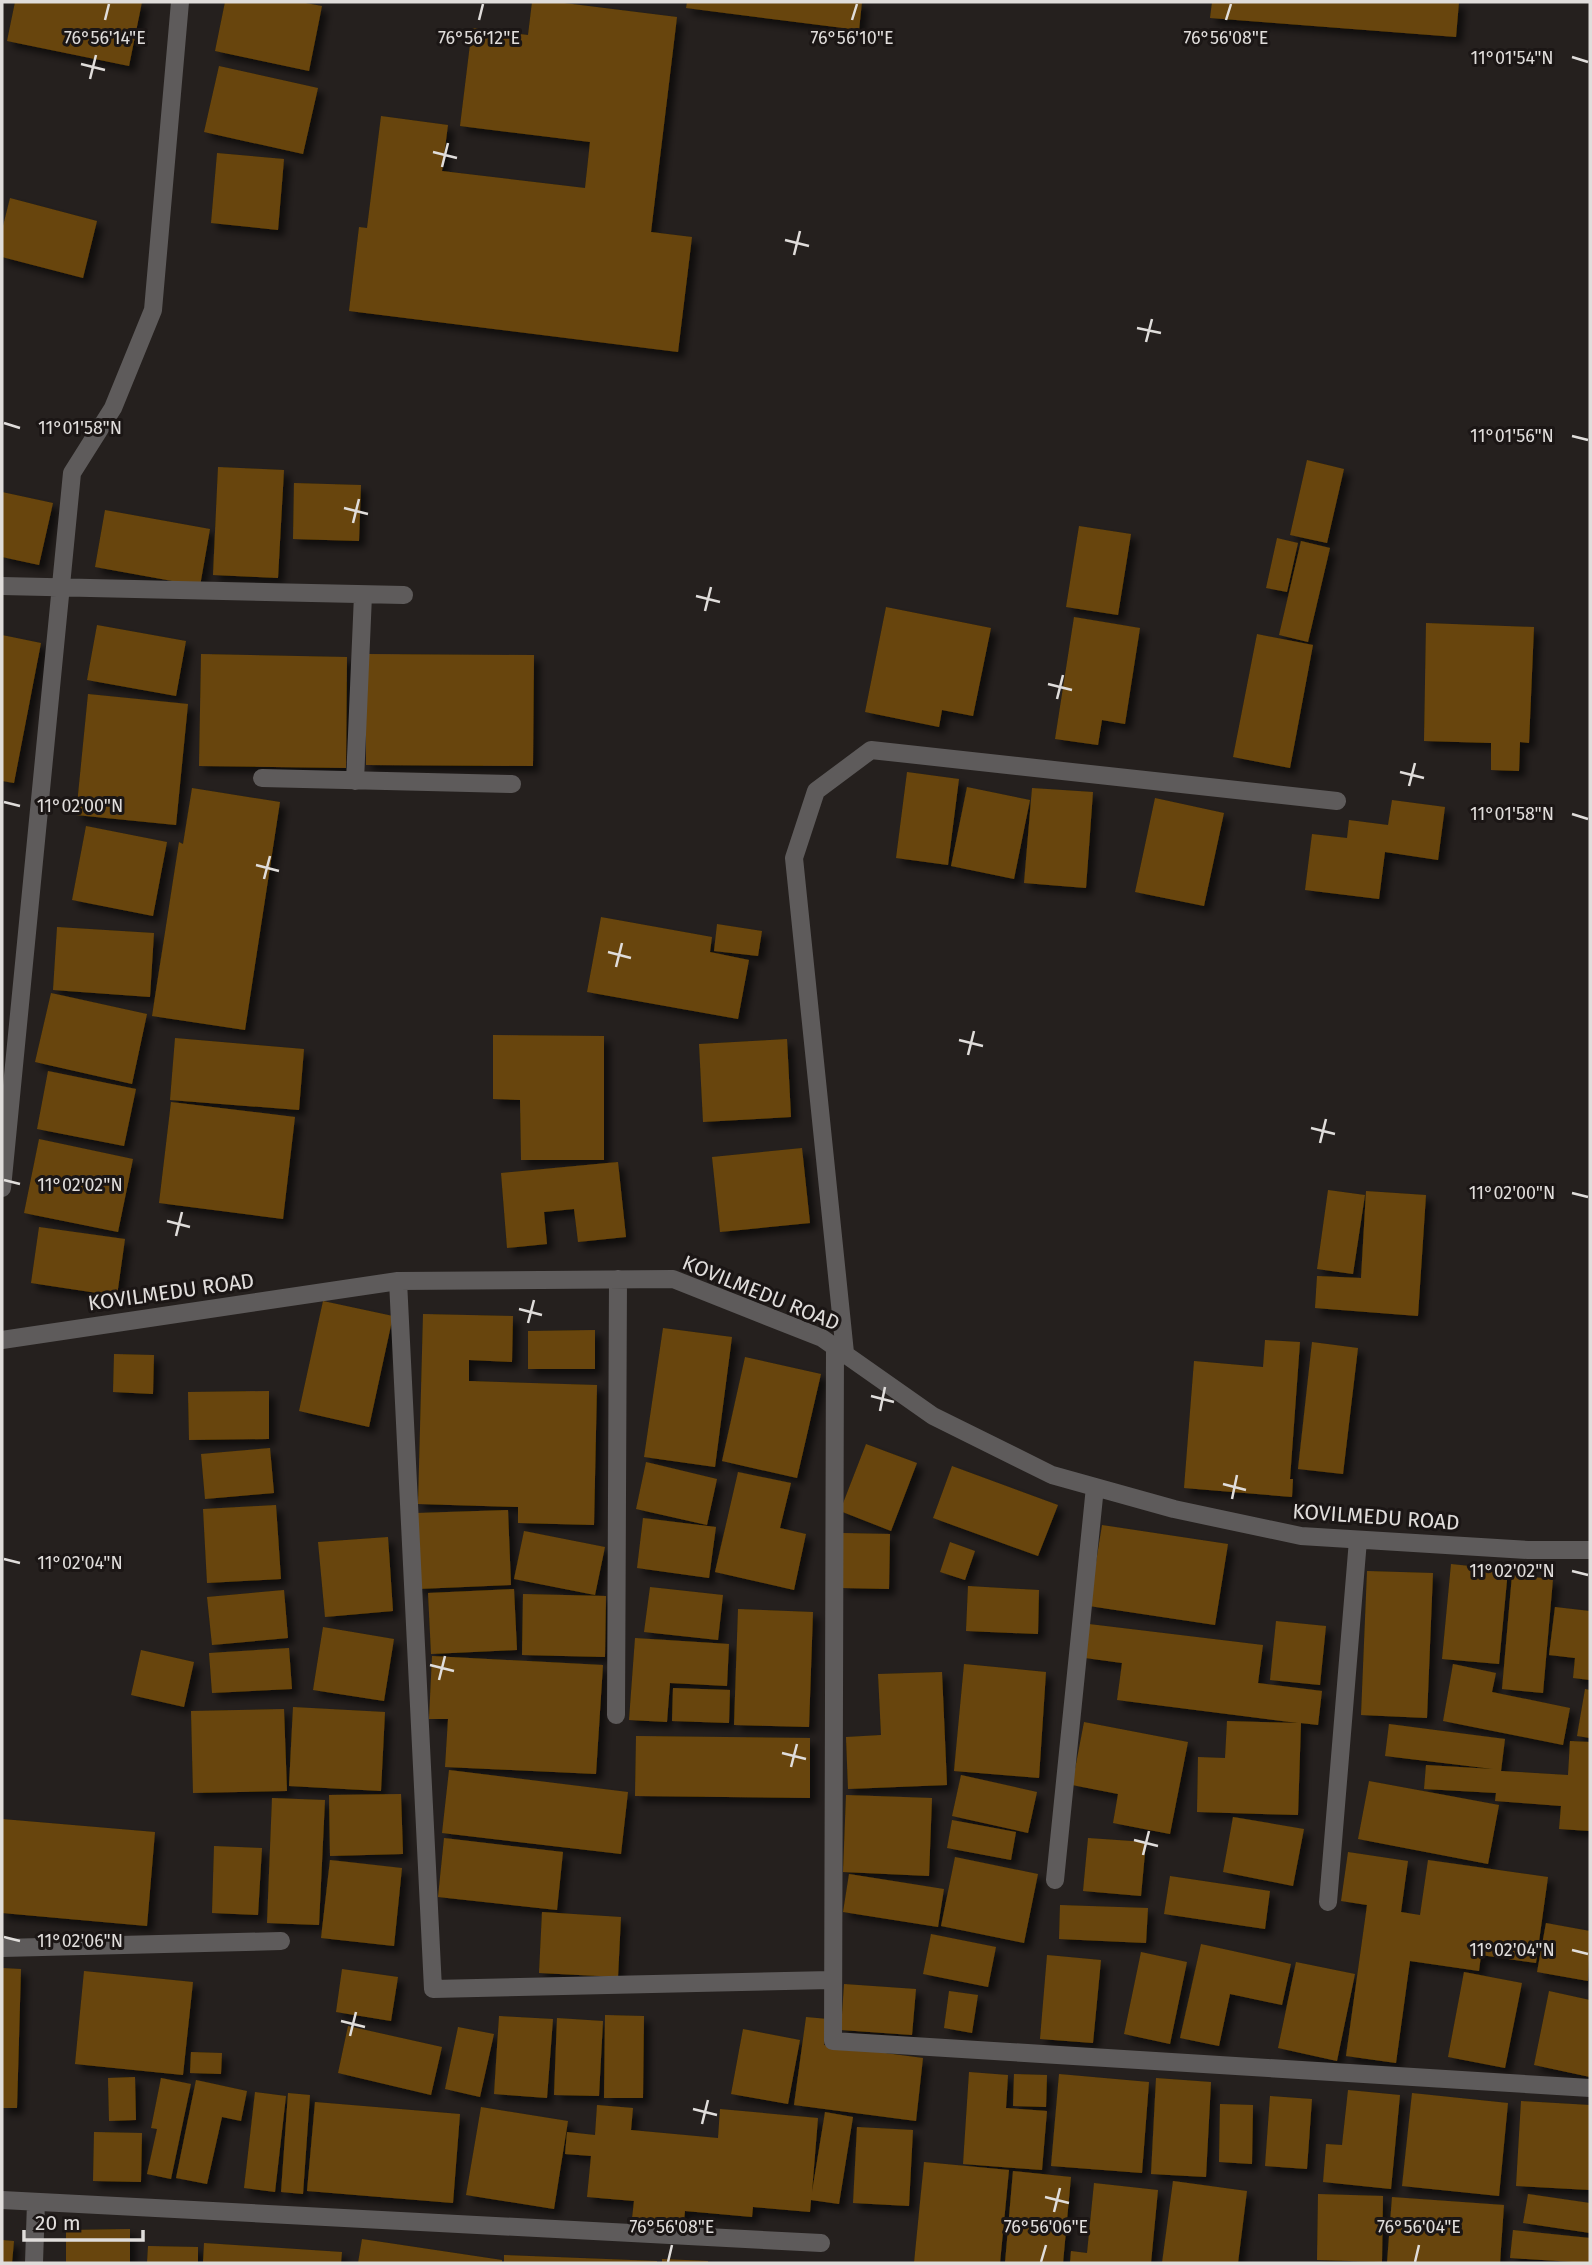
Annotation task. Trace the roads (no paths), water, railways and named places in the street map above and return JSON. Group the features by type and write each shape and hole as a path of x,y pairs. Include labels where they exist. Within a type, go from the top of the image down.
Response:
{"street":[{"path":"2,1188 72,473 113,408 153,310 180,2"},
{"path":"2,586 404,596"},
{"path":"355,781 363,595"},
{"path":"1337,801 871,750 816,791 794,858 840,1349 831,1980 833,2041 1590,2088"},
{"path":"262,778 512,784"},
{"path":"616,1715 618,1279"},
{"name":"KOVILMEDU ROAD","path":"2,1340 398,1281 673,1279 840,1349 933,1416 1052,1475 1174,1510 1301,1536 1528,1550 1590,1550"},
{"path":"398,1281 433,1989 831,1980"},
{"path":"1055,1880 1094,1487"},
{"path":"1328,1902 1358,1540"},
{"path":"2,1948 281,1941"},
{"path":"2,2200 821,2243"},
{"path":"34,2263 36,2202"}]}
